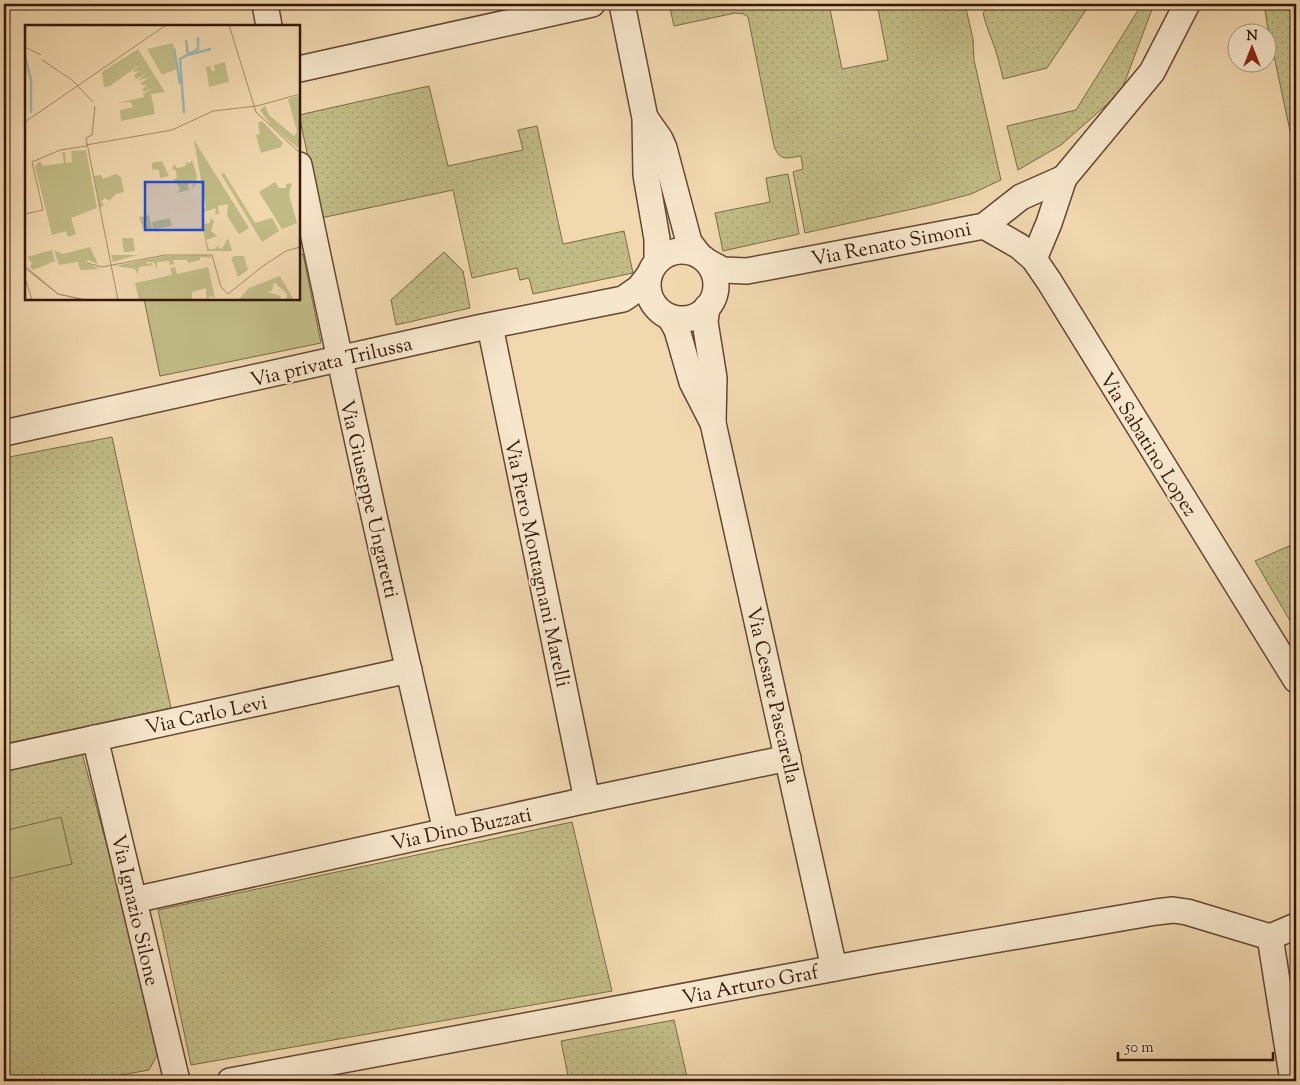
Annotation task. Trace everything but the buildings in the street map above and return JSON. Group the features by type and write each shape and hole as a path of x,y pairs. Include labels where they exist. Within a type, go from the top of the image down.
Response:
{"street":[{"path":"264,4 269,25"},
{"path":"300,69 592,4"},
{"path":"622,4 645,118 646,175 657,239 653,268 648,281 648,292 677,330 692,382 713,423"},
{"name":"Via Renato Simoni","path":"1034,259 1049,223 1064,178 1152,72 1187,4"},
{"path":"645,118 664,148 690,242 714,272 716,283 706,322 714,378 713,423"},
{"name":"Via Giuseppe Ungaretti","path":"300,170 339,359 446,831"},
{"name":"Via Renato Simoni","path":"703,258 723,270 747,271 984,226 1020,197 1064,178"},
{"name":"Via Sabatino Lopez","path":"984,226 1019,246 1034,259 1296,680"},
{"path":"653,268 666,254 677,251 688,251 703,258"},
{"name":"Via privata Trilussa","path":"4,433 490,326 623,299 639,288 653,268"},
{"path":"623,299 639,300 681,319 692,318 702,312 728,280 747,271"},
{"name":"Via Piero Montagnani Marelli","path":"490,326 587,800"},
{"name":"Via Cesare Pascarella","path":"713,423 834,968"},
{"name":"Via Carlo Levi","path":"4,758 408,670"},
{"name":"Via Ignazio Silone","path":"95,738 177,1081"},
{"name":"Via Dino Buzzati","path":"134,900 587,800 788,758"},
{"name":"Via Arturo Graf","path":"230,1081 834,968 1173,910 1187,912 1270,937"},
{"path":"1293,1081 1270,937 1296,926"}],"shaded area":[{"path":"669,4 829,4 842,69 888,60 877,4 965,4 973,39 974,60 1001,180 971,194 805,233 793,172 803,169 801,156 781,157 774,146 748,17 744,14 735,13 674,26"},
{"path":"1009,4 1090,4 1047,68 1003,79 983,13 986,9"},
{"path":"1142,4 1154,4 1121,92 1061,145 1018,170 1007,126 1076,110"},
{"path":"1264,4 1296,4 1296,159 1277,72 1278,22 1267,22"},
{"path":"429,86 448,166 523,150 518,130 537,126 563,244 624,231 633,273 533,294 529,278 520,280 517,268 472,278 453,190 321,218 300,115"},
{"path":"788,174 799,234 723,251 715,213 770,202 766,178"},
{"path":"444,252 463,271 470,308 396,325 391,300"},
{"path":"300,254 303,254 321,343 160,376 144,300 300,300"},
{"path":"112,437 171,708 4,744 4,458"},
{"path":"1296,543 1296,631 1255,561"},
{"path":"82,753 161,1048 149,1070 88,1081 4,1081 4,769"},
{"path":"61,817 72,864 4,880 4,831"},
{"path":"572,822 612,991 191,1065 158,910"},
{"path":"674,1020 688,1081 569,1081 561,1041"}]}
